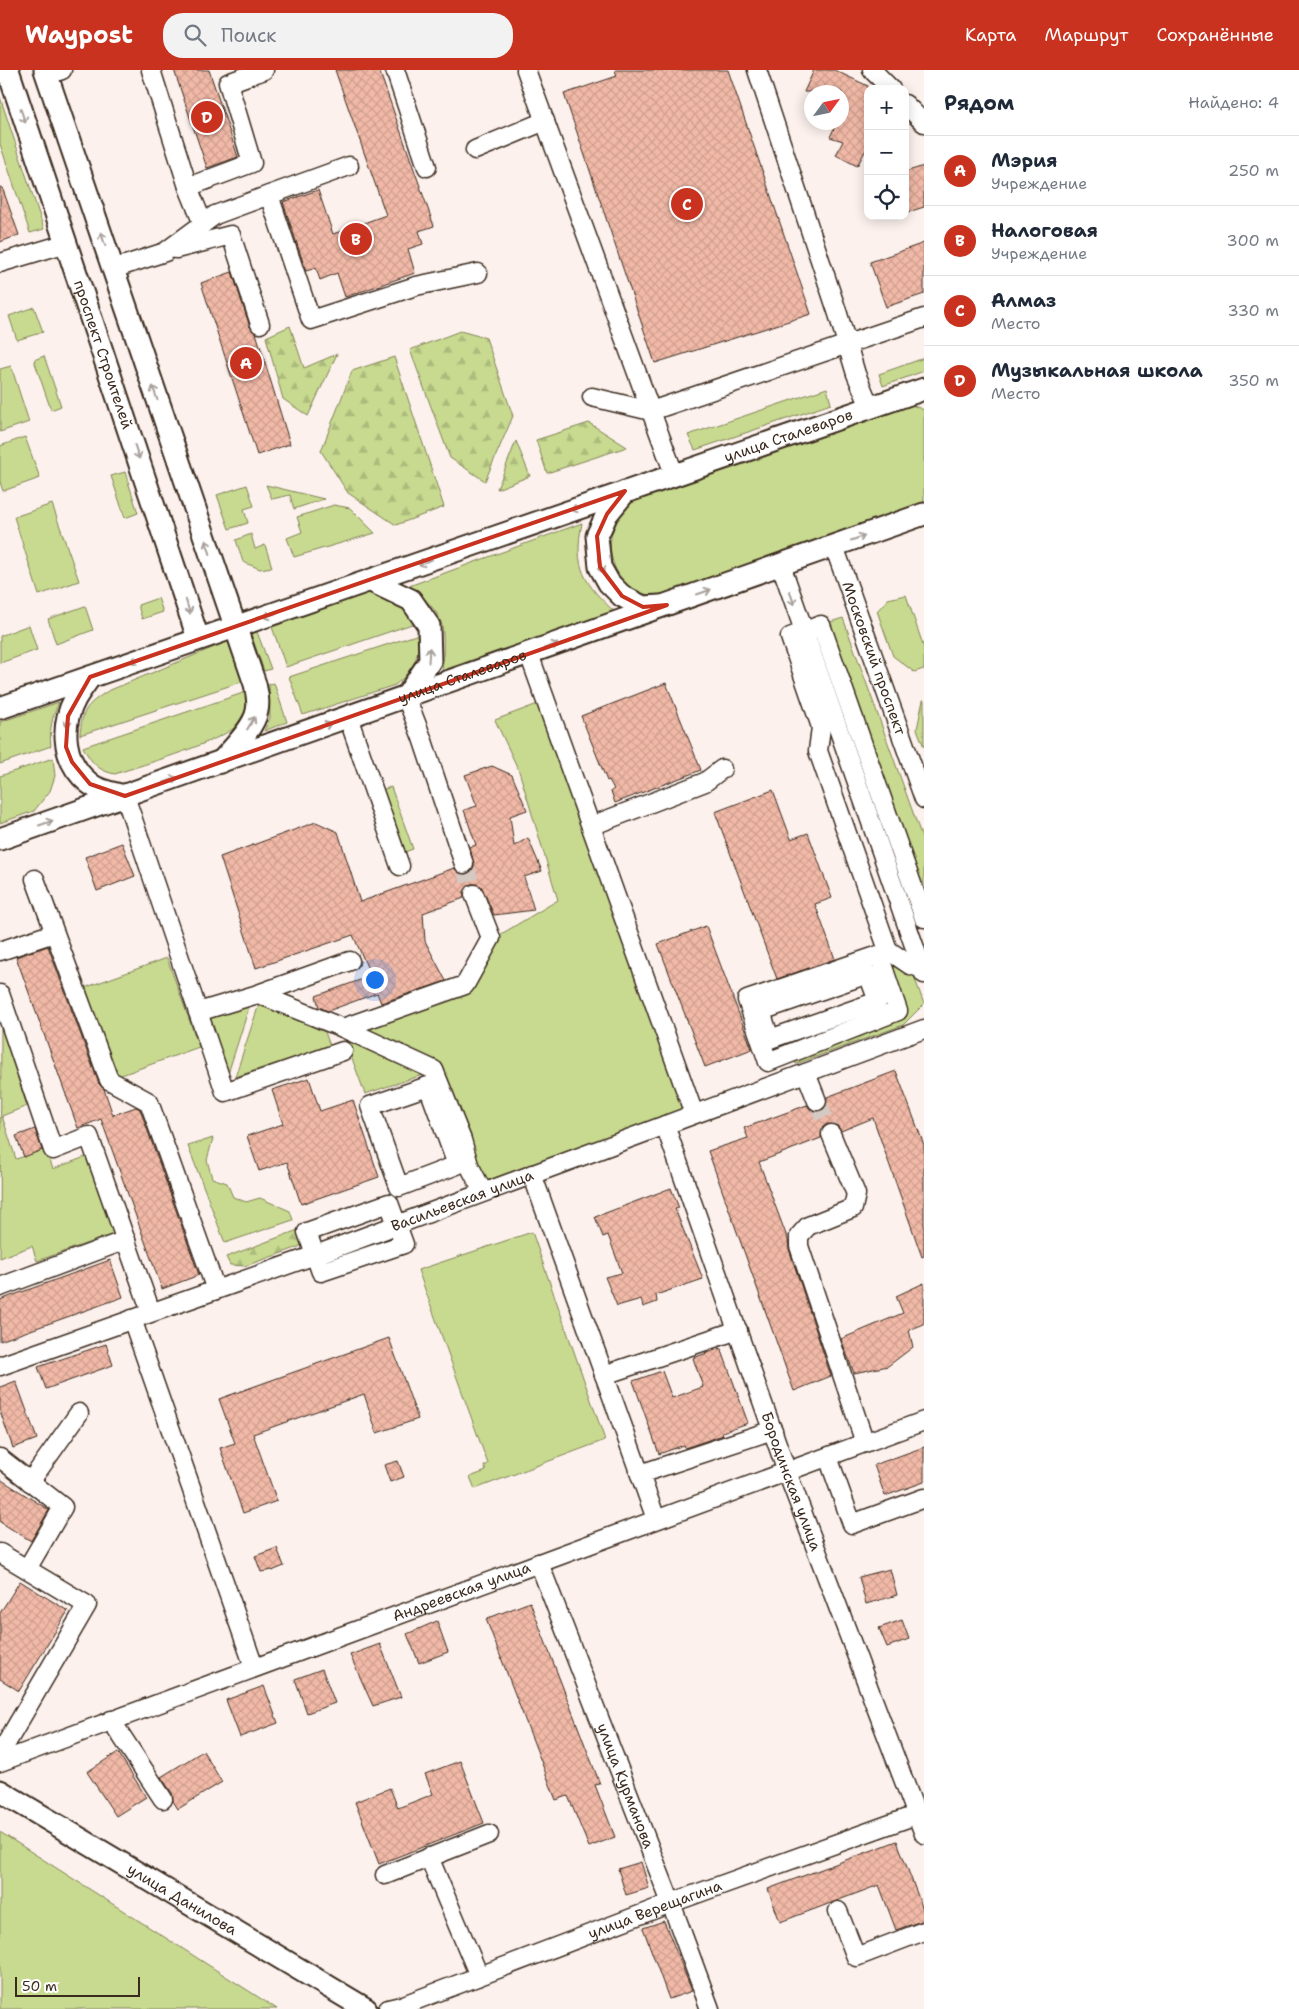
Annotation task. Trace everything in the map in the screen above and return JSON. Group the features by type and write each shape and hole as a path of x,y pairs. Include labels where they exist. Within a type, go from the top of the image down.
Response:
{"main road":[{"name":"проспект Строителей","path":"8,70 198,638"},
{"path":"52,72 113,269 255,684 258,698 257,712 251,725 221,762"},
{"name":"улица Сталеваров","path":"0,708 198,638 371,581 674,474 870,407 919,393"},
{"path":"625,491 607,514 597,536 600,567 609,583 622,596 643,607 667,605"},
{"name":"улица Сталеваров","path":"0,839 924,514"},
{"path":"371,581 411,600 429,626 430,661 406,697"},
{"path":"90,677 75,698 68,716 65,732 66,747 72,762 90,784 125,796"},
{"name":"улица Данилова","path":"0,1791 366,2009"}],"street":[{"path":"151,70 188,187 203,224"},
{"path":"188,187 252,163 228,83 264,70"},
{"path":"395,70 428,167"},
{"path":"526,70 674,474"},
{"path":"757,70 856,374 870,407"},
{"path":"872,70 887,85"},
{"path":"909,108 924,123"},
{"path":"475,150 544,121"},
{"path":"166,252 215,215 350,166"},
{"path":"269,195 311,320 416,286 478,273"},
{"path":"113,269 231,234 260,324"},
{"path":"0,263 67,243"},
{"path":"592,397 651,411 924,318"},
{"name":"Московский проспект","path":"834,546 924,799"},
{"path":"781,565 923,971"},
{"path":"923,971 910,965 888,950 818,751 821,727 790,637 821,625 924,918"},
{"path":"528,654 694,1114"},
{"path":"406,697 422,738 464,864"},
{"path":"348,717 400,866"},
{"path":"590,826 706,782 722,769"},
{"path":"125,796 225,1092 343,1051"},
{"path":"34,879 109,1080 149,1102 216,1290"},
{"path":"343,1028 465,985 491,938 474,894"},
{"path":"0,951 54,933"},
{"path":"879,955 898,1011 777,1058 768,1062 747,1000 879,955"},
{"path":"198,1012 258,994 350,961"},
{"path":"770,1039 878,1001 868,974 761,1011 770,1039 785,1080"},
{"path":"0,994 54,1150 88,1136 151,1312"},
{"path":"258,994 343,1028 434,1070 456,1142 457,1165 399,1187 370,1106 428,1086 456,1142 483,1192"},
{"name":"Васильевская улица","path":"0,1366 315,1255 785,1080 923,1032"},
{"path":"806,1073 817,1101"},
{"name":"Бородинская улица","path":"665,1125 788,1472 920,1813 924,1834"},
{"path":"831,1134 856,1194 853,1208 808,1226 799,1236 799,1246 865,1443"},
{"path":"532,1174 656,1519"},
{"path":"315,1255 307,1232 389,1203 397,1224"},
{"path":"0,1287 126,1240"},
{"path":"132,1319 254,1667"},
{"path":"604,1375 738,1330"},
{"path":"30,1482 79,1413"},
{"name":"Андреевская улица","path":"0,1762 924,1421"},
{"path":"640,1474 773,1430"},
{"path":"828,1457 852,1524 924,1498"},
{"path":"0,1458 63,1507 27,1569"},
{"path":"0,1553 87,1605 0,1754"},
{"name":"улица Курманова","path":"538,1563 671,1903 710,2009"},
{"path":"111,1720 163,1799"},
{"name":"улица Верещагина","path":"388,2009 671,1903 920,1813"},
{"path":"385,1875 489,1834"},
{"path":"429,1858 479,1976"},
{"path":"838,1911 856,1957 924,1932"}],"highlighted area":[{"path":"625,491 607,514 597,536 600,567 622,596 643,607 667,605 125,796 90,784 72,762 66,747 68,716 90,677"}],"green space":[{"path":"0,97 44,229 30,233 0,144"},
{"path":"34,307 43,332 17,340 9,316"},
{"path":"290,326 304,368 337,354 308,416 283,399 266,337"},
{"path":"460,331 486,338 513,416 485,481 450,458 410,350"},
{"path":"44,356 61,406 51,410 34,360"},
{"path":"394,357 444,507 396,525 348,493 321,451 352,371"},
{"path":"924,358 924,371 883,386 879,374"},
{"path":"11,366 29,422 0,432 0,369"},
{"path":"827,388 831,404 695,450 688,435"},
{"path":"912,405 924,410 924,504 664,596 647,595 635,590 619,575 611,555 610,544 616,522 629,503"},
{"path":"589,423 627,447 547,473 536,440"},
{"path":"25,437 40,478 3,491 0,482 0,446"},
{"path":"516,441 530,476 497,489"},
{"path":"125,472 138,513 125,518 111,476"},
{"path":"247,485 254,506 244,509 248,523 229,529 217,495"},
{"path":"266,485 324,499 294,509 290,495 272,499"},
{"path":"52,504 79,581 39,595 14,517"},
{"path":"334,505 350,508 375,533 294,557 287,538 302,532 297,517"},
{"path":"582,523 579,552 584,574 596,593 616,613 442,674 443,640 441,622 432,607 409,586"},
{"path":"251,534 255,549 265,545 272,567 260,569 243,562 236,540"},
{"path":"373,591 401,603 415,623 286,667 272,627"},
{"path":"906,595 924,648 924,669 914,672 893,656 877,611 888,599"},
{"path":"158,598 163,612 142,619 138,605"},
{"path":"85,606 93,630 56,644 48,619"},
{"path":"843,618 924,843 924,918 821,625"},
{"path":"29,625 37,650 0,663 0,636"},
{"path":"257,632 271,669 264,671 251,634"},
{"path":"419,634 418,650 414,663 407,674 395,685 303,715 289,677"},
{"path":"229,641 244,681 80,735 86,709 108,691"},
{"path":"274,683 287,722 264,731 270,718 269,684"},
{"path":"246,692 248,711 245,718 237,726 223,735 185,751 115,774 104,771 96,765 83,747"},
{"path":"924,700 924,747 917,729"},
{"path":"59,702 50,734 51,746 0,764 0,722"},
{"path":"543,702 689,1110 484,1186 437,1068 351,1029 466,987 493,939 558,900 519,771 495,720"},
{"path":"53,758 55,776 50,791 34,811 0,823 0,776"},
{"path":"391,787 413,849 402,853 381,790"},
{"path":"879,955 910,965 924,1004 903,1025 796,1064 792,1053 898,1011"},
{"path":"167,958 199,1047 116,1077 84,988"},
{"path":"252,998 225,1083 202,1014"},
{"path":"259,1004 325,1032 330,1046 235,1077"},
{"path":"1,1026 27,1106 2,1116 16,1159 46,1149 53,1169 88,1156 116,1233 37,1261 32,1246 0,1258"},
{"path":"342,1031 431,1072 365,1094"},
{"path":"213,1138 207,1160 212,1178 227,1183 233,1197 246,1202 260,1198 290,1211 293,1220 225,1243 188,1146"},
{"path":"298,1230 303,1241 299,1247 245,1266 230,1265 226,1257"},
{"path":"532,1232 605,1440 475,1489 470,1477 486,1471 484,1466 488,1464 418,1270"},
{"path":"0,1832 277,2009 0,2009"}],"building":[{"path":"174,70 209,70 238,157 207,168"},
{"path":"335,70 379,70 434,226 419,231 423,244 408,249 415,273 345,297 337,273 320,280 316,268 306,271 283,202 318,190 333,234 386,215"},
{"path":"615,70 728,70 811,314 655,363 564,94 617,76"},
{"path":"814,70 834,70 866,85 864,85 864,153 857,166 836,155 843,141 830,137 833,130 849,130 849,85 807,85"},
{"path":"924,166 924,207 909,212 909,175 909,171"},
{"path":"0,187 2,187 19,235 0,242"},
{"path":"924,243 924,294 886,307 870,262"},
{"path":"232,272 250,327 256,333 290,444 257,455 201,283"},
{"path":"666,683 701,770 615,803 611,791 614,789 609,780 607,781 581,716"},
{"path":"492,766 512,775 527,810 510,816 514,846 528,838 542,871 524,877 534,910 494,915 481,886 470,884 464,892 464,898 423,913 425,941 446,981 381,1003 377,993 328,1011 319,1007 316,996 371,976 353,935 256,968 220,857 316,822 338,832 360,902 454,868 461,874 467,874 472,871 474,866 470,847 476,845 464,810 477,806 465,775"},
{"path":"773,790 791,839 808,833 832,898 815,904 835,959 777,979 715,812"},
{"path":"122,843 135,876 97,891 85,857"},
{"path":"706,926 752,1049 705,1067 658,944"},
{"path":"48,946 99,1084 104,1089 113,1115 136,1107 140,1109 199,1275 162,1289 101,1119 78,1128 16,957"},
{"path":"896,1071 924,1145 924,1256 922,1257 873,1118 841,1131 837,1125 827,1124 822,1128 821,1138 759,1162 788,1240 789,1249 831,1376 794,1391 708,1151 748,1138 744,1128 807,1105 811,1110 820,1111 826,1107 827,1097"},
{"path":"309,1078 320,1111 353,1100 379,1177 301,1204 287,1162 259,1171 247,1136 283,1124 272,1090"},
{"path":"35,1129 42,1150 24,1157 16,1136"},
{"path":"671,1188 679,1208 675,1209 703,1279 656,1295 657,1302 643,1307 641,1299 617,1306 605,1277 622,1273 608,1235 603,1237 595,1217"},
{"path":"110,1260 123,1297 0,1341 0,1300"},
{"path":"924,1283 924,1324 909,1330 913,1347 888,1366 854,1373 841,1339 903,1313 896,1296"},
{"path":"389,1338 418,1419 377,1433 364,1394 253,1434 277,1501 243,1513 220,1448 235,1443 219,1399"},
{"path":"106,1344 113,1365 46,1389 38,1367"},
{"path":"721,1348 748,1423 722,1432 723,1435 685,1448 684,1445 659,1454 633,1381 662,1371 672,1398 703,1387 693,1358"},
{"path":"16,1381 37,1439 13,1448 0,1411 0,1387"},
{"path":"924,1447 924,1482 885,1496 874,1465"},
{"path":"398,1461 404,1477 390,1482 384,1465"},
{"path":"0,1479 49,1510 31,1541 0,1522"},
{"path":"277,1548 284,1566 272,1571 261,1572 255,1556"},
{"path":"890,1569 897,1595 866,1604 859,1577"},
{"path":"20,1581 68,1611 19,1691 0,1679 0,1613"},
{"path":"530,1602 600,1784 595,1785 615,1837 589,1847 568,1796 556,1800 486,1619"},
{"path":"902,1620 909,1639 887,1647 879,1628"},
{"path":"437,1621 448,1652 419,1663 407,1634"},
{"path":"380,1644 401,1697 373,1706 350,1655"},
{"path":"322,1669 335,1703 307,1713 295,1679"},
{"path":"264,1686 278,1723 240,1737 226,1700"},
{"path":"203,1751 222,1782 178,1809 173,1801 172,1793 161,1777"},
{"path":"118,1752 146,1797 116,1816 87,1772"},
{"path":"460,1761 484,1823 379,1864 355,1802 390,1788 398,1808 433,1794 425,1774"},
{"path":"897,1841 924,1912 924,1920 896,1930 879,1885 780,1922 768,1889"},
{"path":"641,1862 649,1888 626,1895 618,1869"},
{"path":"664,1921 692,1991 669,1999 643,1928"}],"tunnel":[{"path":"464,864 474,894"},
{"path":"817,1101 831,1134"}],"place":[{"name":"Музыкальная школа","path":"207,117"},
{"name":"Алмаз","path":"687,204"},
{"name":"Налоговая","path":"356,239"},
{"name":"Мэрия","path":"246,363"}]}
